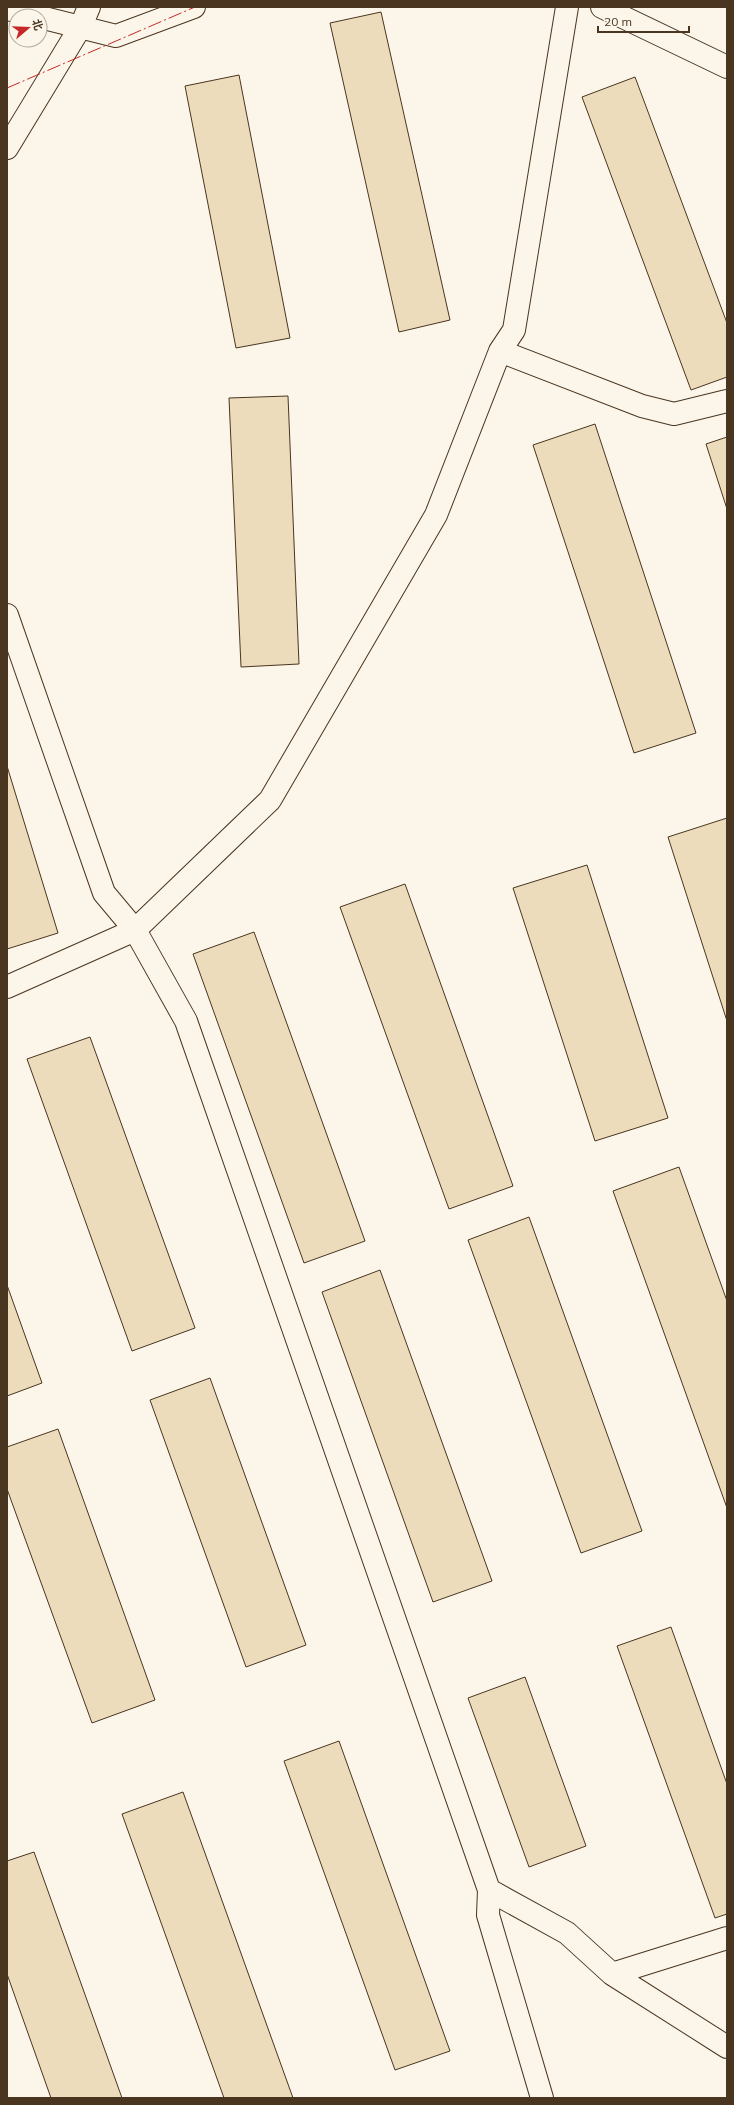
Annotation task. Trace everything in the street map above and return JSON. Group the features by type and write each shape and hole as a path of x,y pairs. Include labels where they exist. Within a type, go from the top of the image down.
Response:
{"street":[{"path":"48,16 85,16 116,36 194,7"},
{"path":"7,987 134,930 270,800 436,515 500,351 514,330 567,7"},
{"path":"602,7 727,67"},
{"path":"7,148 85,16"},
{"path":"500,351 642,406 674,414 727,401"},
{"path":"7,615 104,893 134,930 186,1021 489,1890 488,1915 542,2098"},
{"path":"489,1890 567,1933 612,1974 727,2047"},
{"path":"612,1974 727,1938"}],"building":[{"path":"381,12 450,320 399,332 330,23"},
{"path":"239,75 290,338 236,348 185,86"},
{"path":"635,77 727,323 727,377 691,390 582,97"},
{"path":"288,396 299,664 241,667 229,398"},
{"path":"595,424 696,733 634,753 533,445"},
{"path":"727,437 727,509 706,444"},
{"path":"7,766 58,933 7,949"},
{"path":"727,818 727,1021 668,837"},
{"path":"587,865 668,1118 595,1141 513,888"},
{"path":"405,884 513,1186 449,1209 340,907"},
{"path":"254,932 365,1241 304,1263 193,954"},
{"path":"90,1037 195,1328 132,1351 27,1059"},
{"path":"679,1167 727,1301 727,1508 613,1191"},
{"path":"529,1217 642,1531 581,1553 468,1240"},
{"path":"380,1270 492,1581 433,1602 322,1292"},
{"path":"7,1285 42,1383 7,1396"},
{"path":"210,1378 306,1645 246,1667 150,1400"},
{"path":"58,1429 155,1700 92,1723 7,1489 7,1447"},
{"path":"671,1627 727,1784 727,1914 715,1918 617,1646"},
{"path":"525,1677 586,1846 529,1867 468,1698"},
{"path":"339,1741 450,2051 395,2070 284,1761"},
{"path":"183,1792 293,2098 224,2098 122,1814"},
{"path":"34,1852 122,2098 51,2098 7,1974 7,1861"}],"power":[{"path":"7,88 195,7"}]}
